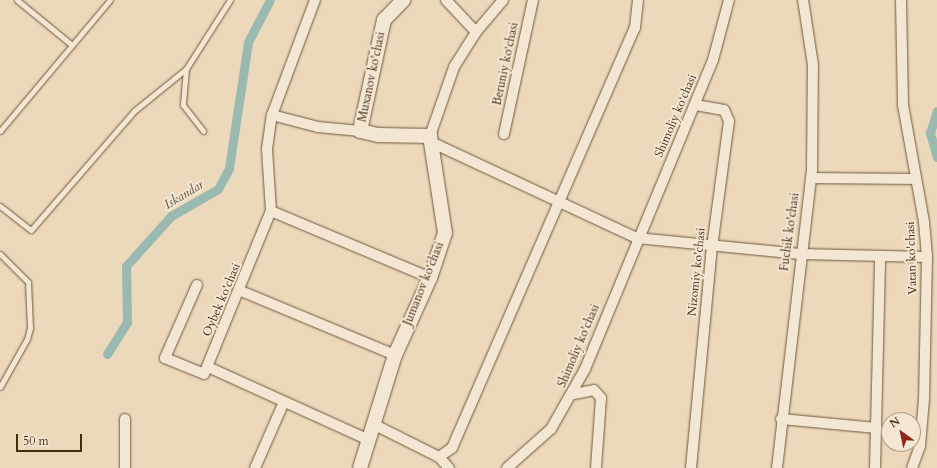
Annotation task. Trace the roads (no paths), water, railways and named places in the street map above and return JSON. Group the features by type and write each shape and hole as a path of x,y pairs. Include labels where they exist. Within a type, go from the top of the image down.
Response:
{"street":[{"name":"Oybek ko'chasi","path":"208,367 241,291 272,211 267,149 272,115 314,0"},
{"name":"Muxanov ko'chasi","path":"402,0 384,20 360,131 378,135 432,140"},
{"path":"446,0 476,32"},
{"name":"Jumanov ko‘chasi","path":"360,468 375,425 394,355 430,278 445,233 432,140 454,67 476,32 503,0"},
{"name":"Beruniy ko‘chasi","path":"504,134 532,0"},
{"path":"439,457 452,448 635,28 638,0"},
{"name":"Shimoliy ko‘chasi","path":"637,238 713,60 728,0"},
{"name":"Fuchik ko'chasi","path":"777,468 780,419 800,254 811,178 814,87 803,0"},
{"name":"Vatan ko'chasi","path":"901,0 903,105 916,179 927,257 924,399 920,446 912,468"},
{"name":"Nizomiy ko'chasi","path":"691,468 712,247 729,116 716,107 695,105"},
{"path":"272,115 318,127 360,131"},
{"path":"432,140 637,238 712,247 800,254 927,257"},
{"path":"811,178 916,179"},
{"path":"272,211 430,278"},
{"name":"Shimoliy ko'chasi","path":"507,468 551,429 574,394 637,238"},
{"path":"875,468 880,256"},
{"path":"197,285 166,358 204,374 208,367 370,440"},
{"path":"241,291 394,355"},
{"path":"574,394 594,390 601,398 596,468"},
{"path":"255,468 284,402"},
{"path":"124,419 125,468"},
{"path":"780,419 877,428"},
{"path":"375,425 439,457 450,468"}],"lane":[{"path":"17,0 72,45"},
{"path":"0,131 110,0"},
{"path":"0,206 31,230 134,111 186,69 230,0"},
{"path":"186,69 182,105 203,131"},
{"path":"0,254 28,282 30,328 27,339 0,387"}],"waterway":[{"name":"Iskandar","path":"107,354 127,322 126,266 171,216 218,189 229,168 248,42 270,0"},
{"path":"937,111 930,133 937,157"}]}
